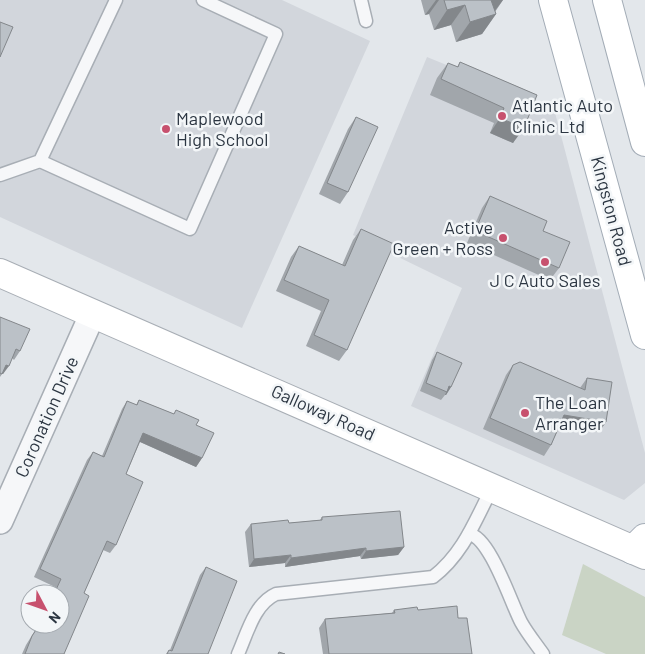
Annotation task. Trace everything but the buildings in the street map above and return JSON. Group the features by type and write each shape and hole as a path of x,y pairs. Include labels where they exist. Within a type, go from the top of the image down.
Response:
{"street":[{"name":"Kingston Road","path":"553,0 645,335"},
{"path":"607,0 645,142"},
{"name":"Galloway Road","path":"0,273 492,488 641,548"},
{"name":"Coronation Drive","path":"0,521 93,313"}],"lane":[{"path":"0,176 40,161 116,0"},
{"path":"40,161 190,229 276,34 203,0"},
{"path":"361,0 366,21"},
{"path":"238,654 258,610 271,596 284,592 430,578 453,559 466,543 492,488"},
{"path":"469,534 477,538 488,552 522,624 543,654"}],"shaded area":[{"name":"Maplewood High School","path":"0,0 282,0 370,41 242,328 0,217"},
{"path":"427,57 554,109 645,453 645,483 624,500 411,406 462,288 353,235"}],"green space":[{"path":"583,564 645,597 645,654 606,654 562,635"}],"place":[{"name":"Atlantic Auto Clinic Ltd","path":"502,116"},
{"name":"Maplewood High School","path":"166,129"},
{"name":"Active Green + Ross","path":"503,238"},
{"name":"J C Auto Sales","path":"545,262"},
{"name":"The Loan Arranger","path":"525,413"}]}
